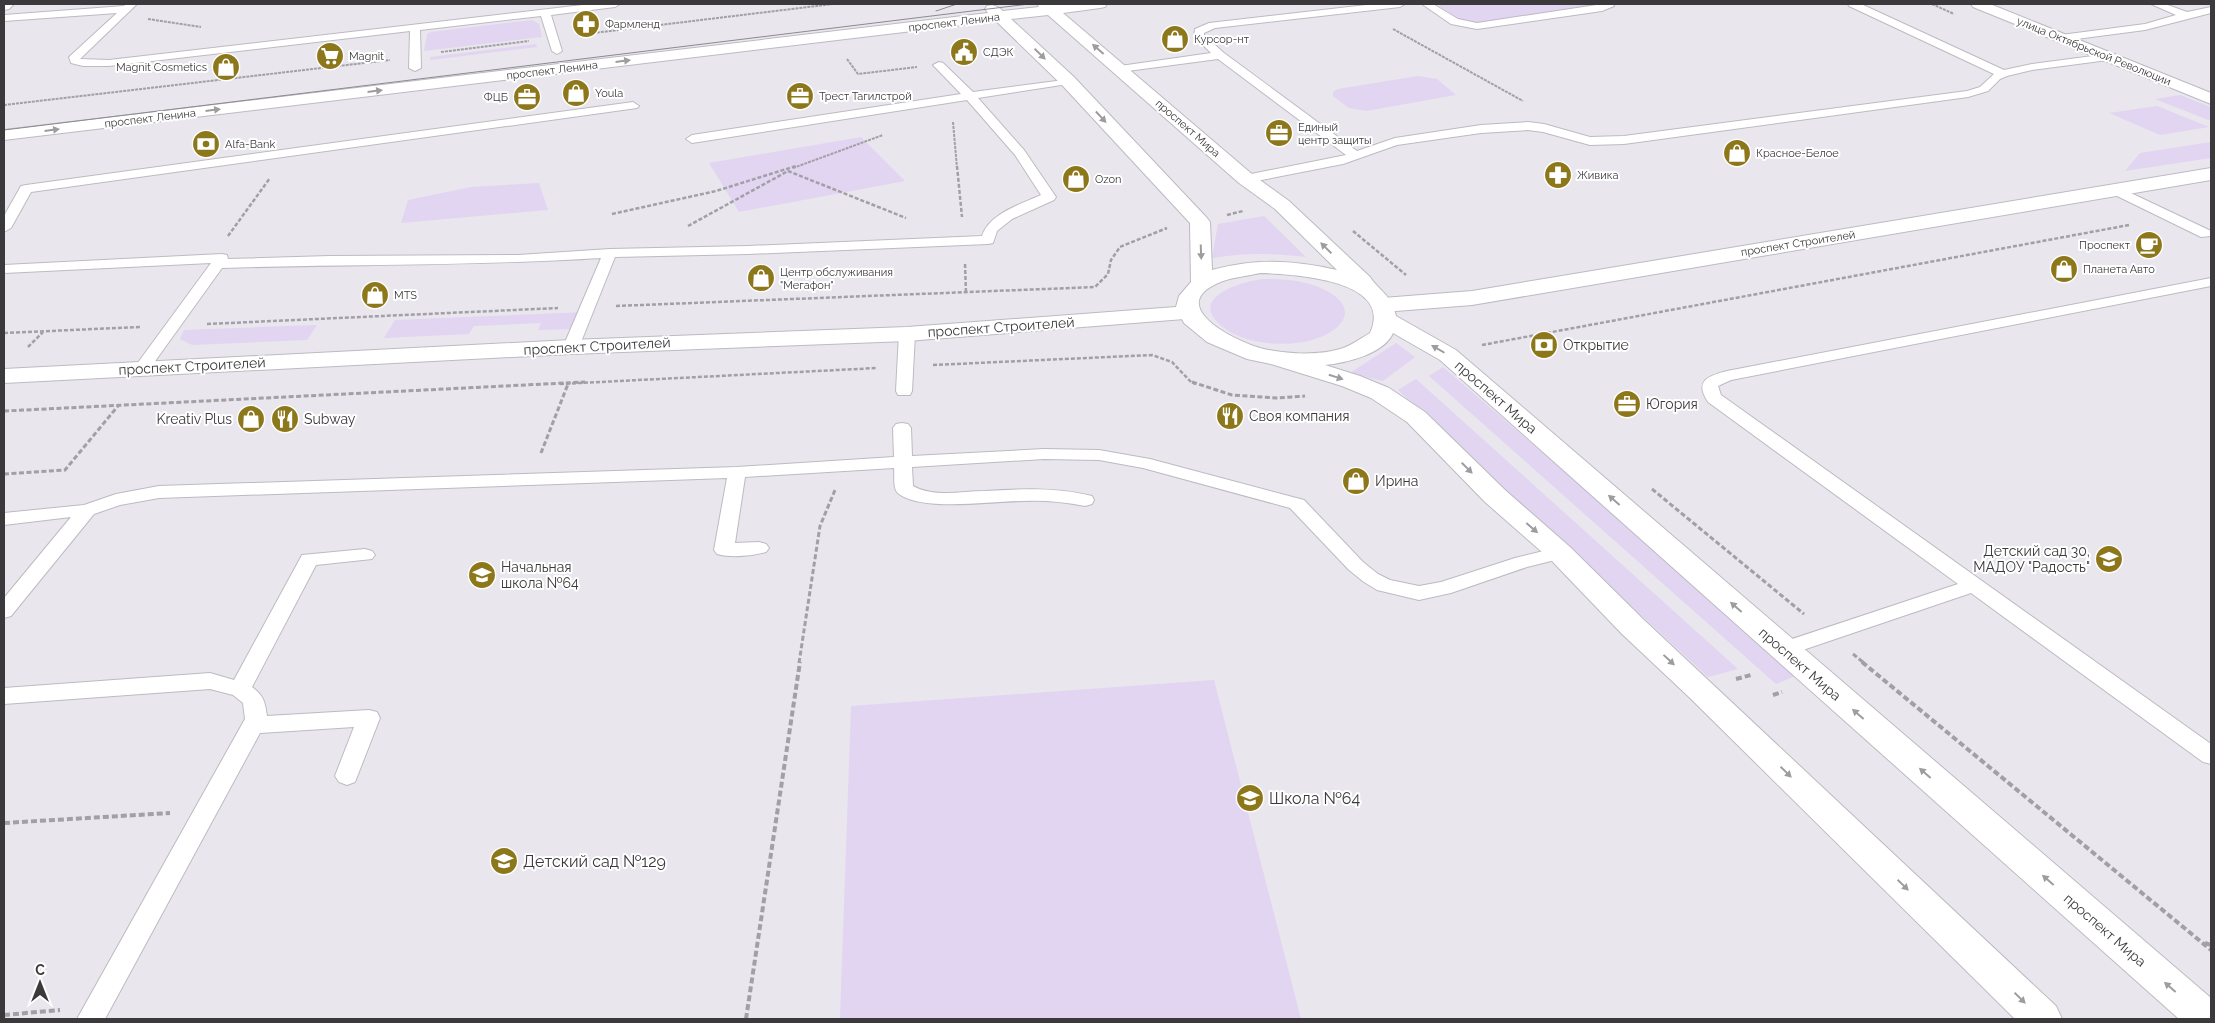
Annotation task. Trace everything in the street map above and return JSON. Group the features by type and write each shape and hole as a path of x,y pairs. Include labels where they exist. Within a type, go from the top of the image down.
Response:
{"main road":[{"path":"986,4 1001,16 1068,81 1200,222 1202,283"},
{"name":"проспект Ленина","path":"4,135 1001,16 1049,7 1100,4"},
{"name":"улица Октябрьской Революции","path":"1978,4 2211,99"},
{"name":"проспект Мира","path":"1049,7 1246,179 1282,205 1381,306 1448,355 2207,1019"},
{"name":"проспект Ленина","path":"538,53 576,49"},
{"path":"396,71 434,66"},
{"name":"проспект Строителей","path":"1381,306 1472,298 2211,174"},
{"path":"1272,357 1310,358 1345,356 1380,337 1381,306 1349,280 1320,271 1289,267 1260,267 1224,274 1202,283 1193,292 1188,301 1189,313 1204,332 1231,346 1351,381 1399,404 1416,417 1495,496 1560,553 1633,627 1700,689 2042,1019"},
{"name":"проспект Строителей","path":"4,376 571,347 907,334 1189,313"}],"lane":[{"path":"128,6 74,57 75,61 83,63 109,63 615,4"},
{"path":"1354,155 1220,55 1198,36 1199,32 1213,25 1400,4"},
{"path":"1427,4 1455,22 1477,26 1602,8 1609,6 1608,4"},
{"path":"1853,4 2003,74"},
{"path":"2156,4 2186,15"},
{"path":"4,18 128,6"},
{"path":"2061,38 2145,28 2186,15 2211,10"},
{"path":"545,12 557,51"},
{"path":"415,27 415,68"},
{"path":"1120,68 1220,55"},
{"path":"1246,179 1329,163 1395,142 1481,129 1528,126 1590,141 1624,140 1968,94 1984,89 1996,77 2003,74 2032,67 2108,57"},
{"path":"4,268 215,261 518,259 610,253 748,250 988,240 991,228 1007,216 1049,197 1020,153 939,65"},
{"path":"692,139 973,100 1068,81"},
{"path":"4,228 26,189 266,154 633,106"},
{"path":"2116,190 2206,234"},
{"path":"571,347 610,253"},
{"path":"142,368 215,261"},
{"path":"2211,282 1727,376 1710,384 1710,390 1714,398 2211,756"},
{"path":"904,391 907,334"},
{"path":"902,428 904,489 913,496 941,499 970,496 1040,495 1067,496 1085,500"},
{"path":"4,520 86,510 116,500 159,492 737,472 846,464 1044,454 1099,455 1162,468 1297,504 1356,566 1372,578 1384,584 1419,593 1444,588 1522,562 1560,553"},
{"path":"737,472 724,550 759,548"},
{"path":"4,611 86,510"},
{"path":"240,689 309,559 365,555"},
{"path":"1784,649 1975,585"},
{"path":"4,696 210,681 240,689 254,700 256,719 253,725 94,1013"},
{"path":"253,725 368,718 347,776"}],"path":[{"path":"1358,8 1523,101 1562,133"},
{"path":"844,54 858,74 939,65"},
{"path":"964,241 952,108 973,100"},
{"path":"612,214 678,200 788,171 889,133"},
{"path":"215,261 280,164 266,154"},
{"path":"788,171 911,220"},
{"path":"640,252 788,171"},
{"path":"1485,352 1478,346 2171,217"},
{"path":"4,333 1095,287 1108,274 1111,260 1120,247 1174,225 1200,222"},
{"path":"1352,230 1436,301"},
{"path":"966,278 966,293"},
{"path":"4,411 1152,355 1172,362 1191,382 1232,395 1278,398 1306,396"},
{"path":"548,437 568,384"},
{"path":"4,474 65,470 118,406"},
{"path":"746,1019 820,526 846,464"},
{"path":"1646,484 2211,950"},
{"path":"4,823 206,810"},
{"path":"2202,942 2211,945"},
{"path":"4,1015 94,1013"}],"shaded area":[{"path":"1442,4 1599,5 1482,23 1462,20 1439,6"},
{"path":"532,20 539,24 542,37 424,51 427,34 431,32"},
{"path":"536,44 537,47 430,60 430,57"},
{"path":"1418,76 1437,79 1456,95 1366,111 1349,108 1333,96 1333,92 1338,89"},
{"path":"2180,95 2211,107 2211,121 2155,99"},
{"path":"2157,106 2209,127 2160,135 2109,113"},
{"path":"861,137 905,181 739,212 709,163"},
{"path":"2211,142 2211,158 2125,171 2140,153"},
{"path":"539,183 548,210 401,223 408,200 471,187"},
{"path":"1264,216 1306,257 1259,254 1212,258 1218,224"},
{"path":"1263,279 1301,282 1323,289 1343,304 1345,312 1343,320 1330,332 1320,337 1298,343 1276,344 1264,343 1232,333 1213,317 1210,308 1213,300 1220,293 1242,284"},
{"path":"588,312 573,329 538,330 541,323 474,326 469,334 384,338 395,320"},
{"path":"317,325 307,340 192,345 180,339 184,330"},
{"path":"1396,343 1415,357 1383,381 1350,373"},
{"path":"1443,367 1800,674 1776,684 1429,376"},
{"path":"1416,379 1738,669 1708,677 1398,390"},
{"path":"1214,680 1301,1019 840,1019 851,706"}],"tram line":[{"path":"936,11 957,4"},
{"path":"4,130 1029,4"}],"place":[{"name":"Фармленд","path":"586,24"},
{"name":"Курсор-нт","path":"1175,39"},
{"name":"СДЭК","path":"964,52"},
{"name":"Magnit","path":"330,56"},
{"name":"Magnit Cosmetics","path":"226,67"},
{"name":"Youla","path":"576,93"},
{"name":"Трест Тагилстрой","path":"800,96"},
{"name":"ФЦБ","path":"527,97"},
{"name":"Единый центр защиты","path":"1279,133"},
{"name":"Alfa-Bank","path":"206,144"},
{"name":"Красное-Белое","path":"1737,153"},
{"name":"Живика","path":"1558,175"},
{"name":"Ozon","path":"1076,179"},
{"name":"Проспект","path":"2149,245"},
{"name":"Планета Авто","path":"2064,269"},
{"name":"Центр обслуживания \"Мегафон\"","path":"761,278"},
{"name":"MTS","path":"375,295"},
{"name":"Открытие","path":"1544,345"},
{"name":"Югория","path":"1627,404"},
{"name":"Своя компания","path":"1230,416"},
{"name":"Kreativ Plus","path":"251,419"},
{"name":"Subway","path":"285,419"},
{"name":"Ирина","path":"1356,481"},
{"name":"Детский сад 30, МАДОУ \"Радость\"","path":"2109,559"},
{"name":"Начальная школа №64","path":"482,575"},
{"name":"Школа №64","path":"1250,798"},
{"name":"Детский сад №129","path":"504,861"}]}
